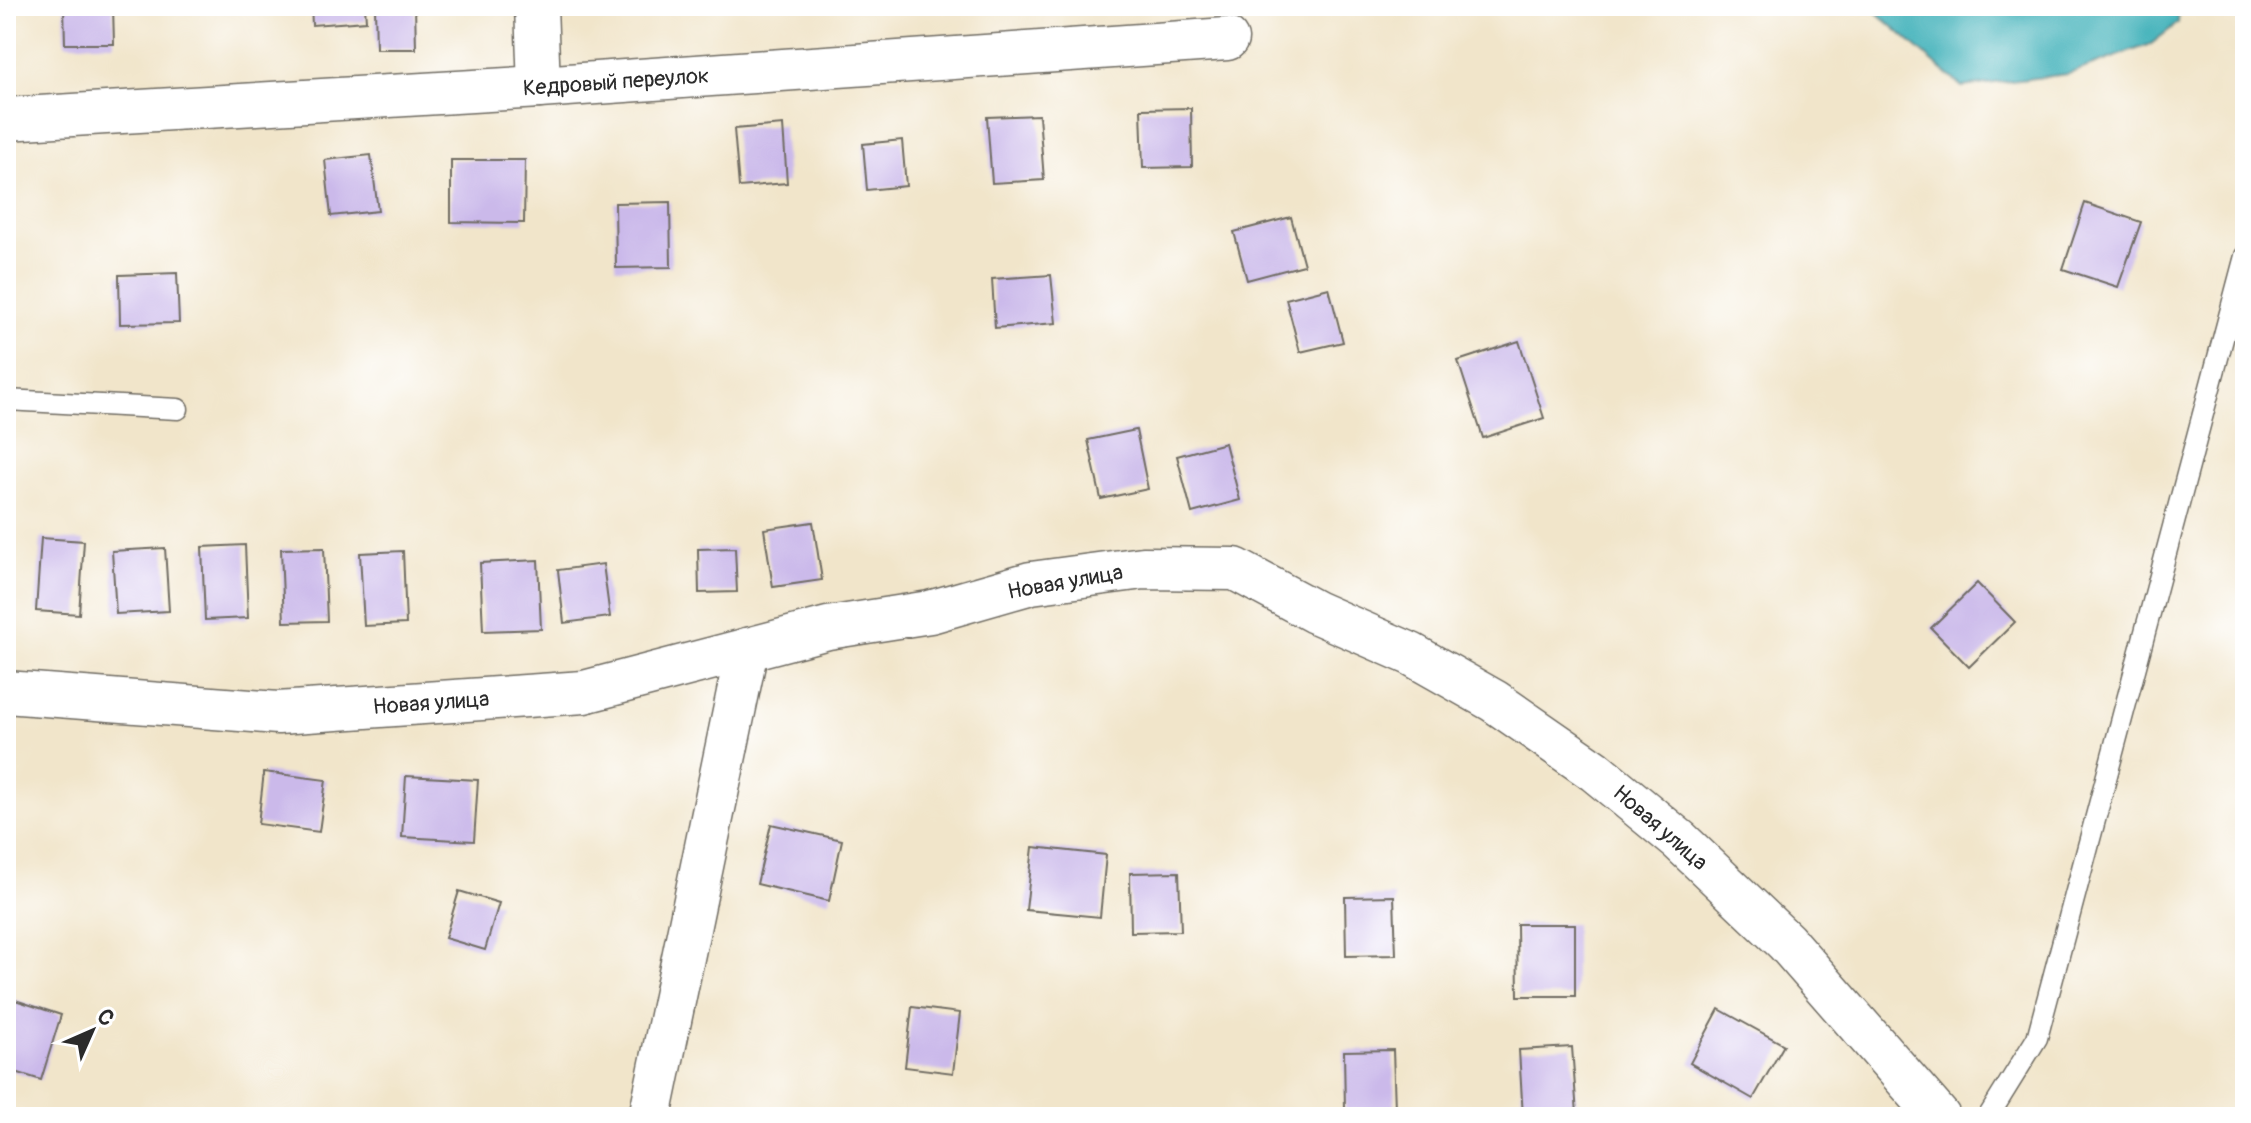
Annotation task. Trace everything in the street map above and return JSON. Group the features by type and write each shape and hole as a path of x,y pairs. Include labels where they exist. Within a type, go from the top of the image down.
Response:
{"street":[{"path":"536,6 539,87"},
{"name":"Кедровый переулок","path":"6,119 539,87 1227,39"},
{"name":"Новая улица","path":"6,692 278,713 584,692 828,628 930,612 1031,583 1143,568 1235,569 1315,612 1411,654 1494,701 1595,771 1680,841 1786,942 1939,1117"},
{"path":"650,1117 747,649"}],"lane":[{"path":"1988,1117 2037,1038 2245,256"},
{"path":"6,400 178,409"}],"water":[{"path":"1869,6 2179,6 2178,23 2151,44 2068,74 1962,87"}],"building":[{"path":"64,6 113,6 114,44 65,44"},
{"path":"311,6 365,6 366,21 312,25"},
{"path":"375,6 415,6 416,49 376,49"},
{"path":"1191,108 1192,167 1143,168 1141,109"},
{"path":"1039,115 1044,180 992,183 987,117"},
{"path":"783,125 787,183 739,187 734,129"},
{"path":"902,140 906,186 867,190 863,144"},
{"path":"371,155 378,211 331,216 325,160"},
{"path":"451,160 525,160 524,223 451,222"},
{"path":"670,202 671,267 616,268 615,203"},
{"path":"2085,203 2141,222 2118,287 2063,269"},
{"path":"1291,217 1304,265 1247,280 1234,232"},
{"path":"177,273 179,323 120,324 119,275"},
{"path":"1051,275 1056,323 995,328 992,279"},
{"path":"1329,288 1343,342 1300,352 1286,299"},
{"path":"1519,341 1544,418 1483,438 1458,361"},
{"path":"1136,430 1148,489 1101,499 1088,440"},
{"path":"1225,443 1240,500 1192,513 1177,456"},
{"path":"813,522 822,580 773,587 764,529"},
{"path":"41,538 84,541 79,614 36,611"},
{"path":"245,545 248,618 205,620 202,547"},
{"path":"165,548 169,611 116,614 112,551"},
{"path":"324,548 327,621 284,622 281,549"},
{"path":"735,548 737,592 699,593 698,549"},
{"path":"403,551 406,624 364,626 360,553"},
{"path":"538,560 541,629 483,631 480,563"},
{"path":"603,564 610,617 564,623 558,570"},
{"path":"1977,583 2015,622 1969,667 1931,628"},
{"path":"264,772 326,780 319,832 258,824"},
{"path":"406,776 478,780 474,841 402,837"},
{"path":"771,824 842,840 829,901 757,884"},
{"path":"1033,847 1106,855 1100,917 1026,910"},
{"path":"1179,872 1181,931 1131,932 1130,873"},
{"path":"459,891 499,903 485,950 445,938"},
{"path":"1394,896 1396,955 1346,956 1345,897"},
{"path":"1517,924 1575,924 1575,996 1518,996"},
{"path":"6,997 61,1015 41,1080 6,1069"},
{"path":"912,1007 960,1013 953,1073 905,1067"},
{"path":"1719,1009 1784,1045 1753,1099 1690,1063"},
{"path":"1572,1047 1577,1114 1523,1117 1519,1050"},
{"path":"1393,1050 1395,1109 1345,1110 1344,1051"}]}
